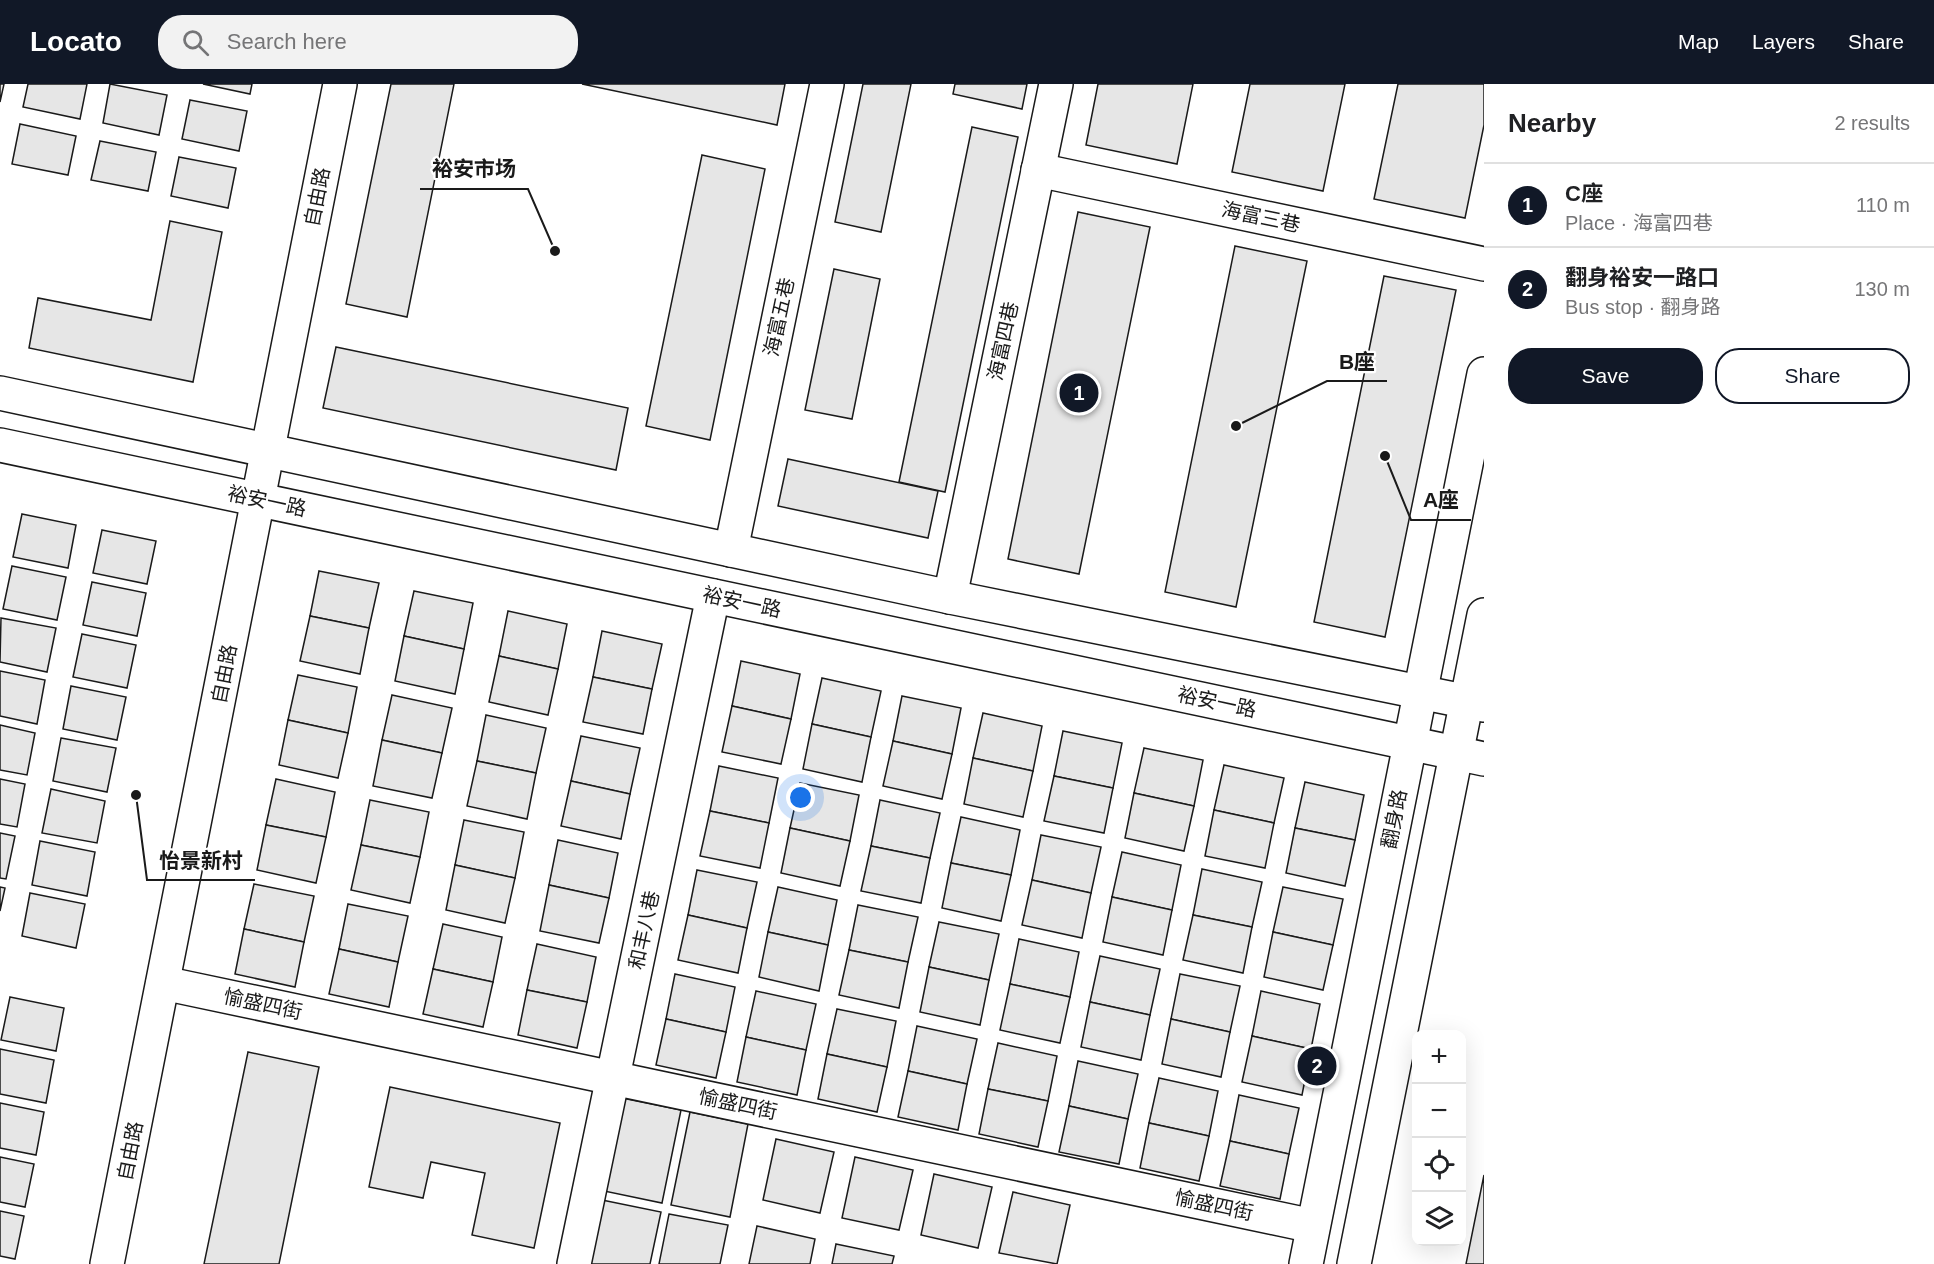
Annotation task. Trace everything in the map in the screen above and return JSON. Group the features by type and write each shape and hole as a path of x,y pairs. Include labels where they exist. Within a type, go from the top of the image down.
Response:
{"main road":[{"name":"自由路","path":"107,1264 340,84"},
{"name":"海富五巷","path":"732,550 827,84"},
{"name":"海富四巷","path":"950,597 1056,84"},
{"name":"海富三巷","path":"1038,170 1484,264"},
{"name":"翻身路","path":"1306,1264 1484,374"},
{"path":"0,393 950,597 1475,703"},
{"name":"裕安一路","path":"0,445 1470,756"},
{"name":"和丰八巷","path":"574,1264 713,596"},
{"path":"1344,676 1368,674 1390,668 1410,656 1426,637 1436,614"},
{"path":"1484,616 1482,640 1484,654"},
{"path":"1354,1264 1440,836 1470,756 1484,616"},
{"path":"1333,727 1356,738 1376,756 1388,776 1393,800 1393,827"},
{"path":"1440,836 1452,808 1468,788 1484,778"},
{"name":"愉盛四街","path":"163,983 1313,1226"}],"building":[{"path":"0,84 4,84 0,102"},
{"path":"28,84 87,84 80,119 23,107"},
{"path":"110,84 167,95 159,135 103,123"},
{"path":"203,84 252,84 250,94"},
{"path":"391,84 454,84 407,317 346,304"},
{"path":"582,84 785,84 777,125"},
{"path":"863,84 911,84 881,232 835,222"},
{"path":"955,84 1027,84 1022,109 953,94"},
{"path":"1098,84 1193,84 1177,164 1086,145"},
{"path":"1250,84 1345,84 1323,191 1232,172"},
{"path":"1398,84 1484,84 1484,125 1465,218 1374,199"},
{"path":"190,100 247,111 239,151 182,139"},
{"path":"20,124 76,136 68,175 12,164"},
{"path":"972,127 1018,137 945,492 899,482"},
{"path":"100,141 156,152 148,191 91,180"},
{"path":"702,155 765,169 710,440 646,426"},
{"path":"179,157 236,168 228,208 171,196"},
{"path":"1078,212 1150,227 1079,574 1008,559"},
{"path":"170,221 222,232 193,382 29,348 38,298 151,320"},
{"path":"1235,246 1307,261 1236,607 1165,592"},
{"path":"834,269 880,279 852,419 805,410"},
{"path":"1384,276 1456,290 1385,637 1314,622"},
{"path":"336,347 628,408 616,470 323,408"},
{"path":"788,459 938,491 928,538 778,506"},
{"path":"22,514 76,525 68,568 13,557"},
{"path":"102,530 156,541 147,584 93,573"},
{"path":"12,566 66,577 57,620 3,609"},
{"path":"319,571 379,583 369,628 310,616"},
{"path":"92,582 146,593 137,636 83,625"},
{"path":"414,591 473,603 464,649 404,636"},
{"path":"508,611 567,624 558,669 499,656"},
{"path":"310,616 369,628 360,674 300,661"},
{"path":"1,618 56,628 47,672 0,662"},
{"path":"602,631 662,644 652,689 593,677"},
{"path":"82,634 136,645 127,688 73,677"},
{"path":"404,636 464,649 455,694 395,681"},
{"path":"499,656 558,669 548,715 489,702"},
{"path":"741,661 800,674 791,719 732,706"},
{"path":"0,671 45,680 37,724 0,716"},
{"path":"298,675 357,687 348,733 288,720"},
{"path":"593,677 652,689 643,734 583,722"},
{"path":"822,678 881,691 871,737 812,724"},
{"path":"71,686 126,697 117,740 63,729"},
{"path":"392,695 452,708 442,753 382,740"},
{"path":"902,696 961,708 952,754 893,741"},
{"path":"732,706 791,719 781,764 722,752"},
{"path":"983,713 1042,726 1033,771 973,758"},
{"path":"486,715 546,728 536,773 477,761"},
{"path":"288,720 348,733 338,778 279,765"},
{"path":"812,724 871,737 862,782 803,769"},
{"path":"0,725 35,733 27,775 0,770"},
{"path":"1063,731 1122,743 1113,788 1054,776"},
{"path":"581,736 640,748 630,794 571,781"},
{"path":"61,738 116,748 107,792 53,781"},
{"path":"382,740 442,753 432,798 373,786"},
{"path":"893,741 952,754 942,799 883,786"},
{"path":"1144,748 1203,760 1194,806 1134,793"},
{"path":"973,758 1033,771 1023,817 964,804"},
{"path":"477,761 536,773 527,819 467,806"},
{"path":"1224,765 1284,778 1274,823 1214,810"},
{"path":"719,766 778,778 769,823 710,811"},
{"path":"1054,776 1113,788 1104,833 1044,821"},
{"path":"0,779 25,784 17,827 0,824"},
{"path":"276,779 335,792 326,837 266,825"},
{"path":"571,781 630,794 621,839 561,826"},
{"path":"1305,782 1364,795 1355,840 1295,828"},
{"path":"800,783 859,795 850,841 790,828"},
{"path":"51,789 105,801 97,843 42,833"},
{"path":"1134,793 1194,806 1184,851 1125,838"},
{"path":"370,800 429,812 420,857 361,845"},
{"path":"880,800 940,813 930,858 871,846"},
{"path":"1214,810 1274,823 1265,868 1205,856"},
{"path":"710,811 769,823 760,868 700,856"},
{"path":"961,817 1020,830 1011,875 951,863"},
{"path":"464,820 524,832 515,878 455,865"},
{"path":"266,825 326,837 316,883 257,870"},
{"path":"790,828 850,841 840,886 781,873"},
{"path":"1295,828 1355,840 1345,886 1286,873"},
{"path":"0,833 15,836 6,879 0,878"},
{"path":"1041,835 1101,847 1091,893 1032,880"},
{"path":"558,840 618,853 609,898 549,885"},
{"path":"40,841 95,852 87,896 32,885"},
{"path":"361,845 420,857 410,903 351,890"},
{"path":"871,846 930,858 921,903 861,891"},
{"path":"1122,852 1181,865 1172,910 1112,897"},
{"path":"951,863 1011,875 1001,921 942,908"},
{"path":"455,865 515,878 505,923 446,910"},
{"path":"1202,869 1262,882 1252,927 1193,915"},
{"path":"697,870 757,882 747,928 688,915"},
{"path":"1032,880 1091,893 1082,938 1022,925"},
{"path":"254,884 314,896 304,942 244,929"},
{"path":"549,885 609,898 599,943 540,931"},
{"path":"0,887 5,888 0,911"},
{"path":"778,887 837,900 828,945 768,932"},
{"path":"1283,887 1343,899 1333,945 1273,932"},
{"path":"30,893 85,904 76,948 22,936"},
{"path":"1112,897 1172,910 1163,955 1103,942"},
{"path":"348,904 408,916 398,962 339,949"},
{"path":"858,905 918,917 908,962 849,950"},
{"path":"688,915 747,928 738,973 678,960"},
{"path":"1193,915 1252,927 1243,973 1183,960"},
{"path":"939,922 999,934 989,980 929,967"},
{"path":"443,924 502,937 493,982 433,969"},
{"path":"244,929 304,942 295,987 235,974"},
{"path":"768,932 828,945 819,991 759,977"},
{"path":"1273,932 1333,945 1323,990 1264,977"},
{"path":"1019,939 1079,952 1070,997 1010,984"},
{"path":"537,944 596,957 587,1002 527,990"},
{"path":"339,949 398,962 389,1007 329,994"},
{"path":"849,950 908,962 899,1008 839,995"},
{"path":"1100,956 1160,969 1150,1015 1090,1002"},
{"path":"929,967 989,980 980,1025 920,1012"},
{"path":"433,969 493,982 483,1027 423,1014"},
{"path":"675,974 735,987 726,1032 666,1019"},
{"path":"1180,974 1240,986 1230,1032 1171,1019"},
{"path":"1010,984 1070,997 1060,1043 1000,1030"},
{"path":"527,990 587,1002 577,1048 518,1035"},
{"path":"756,991 816,1004 806,1050 746,1037"},
{"path":"1261,991 1320,1004 1311,1049 1252,1036"},
{"path":"10,997 64,1008 56,1051 1,1040"},
{"path":"1090,1002 1150,1015 1141,1060 1081,1047"},
{"path":"837,1009 896,1021 887,1067 827,1054"},
{"path":"666,1019 726,1032 716,1078 656,1065"},
{"path":"1171,1019 1230,1032 1221,1077 1162,1064"},
{"path":"917,1026 977,1039 967,1084 908,1071"},
{"path":"1252,1036 1311,1049 1302,1095 1242,1082"},
{"path":"746,1037 806,1050 797,1095 737,1082"},
{"path":"998,1043 1057,1056 1048,1101 988,1089"},
{"path":"0,1049 54,1060 46,1103 0,1094"},
{"path":"248,1052 319,1067 279,1264 204,1264"},
{"path":"827,1054 887,1067 877,1112 818,1099"},
{"path":"1078,1061 1138,1074 1128,1119 1069,1106"},
{"path":"908,1071 967,1084 958,1130 898,1117"},
{"path":"1159,1078 1218,1091 1209,1136 1149,1123"},
{"path":"390,1087 560,1123 534,1248 472,1235 485,1173 431,1162 423,1198 369,1187"},
{"path":"988,1089 1048,1101 1038,1147 979,1134"},
{"path":"1239,1095 1299,1108 1289,1154 1230,1141"},
{"path":"622,1098 681,1110 662,1203 604,1191"},
{"path":"0,1103 44,1112 36,1155 0,1148"},
{"path":"1069,1106 1128,1119 1119,1164 1059,1152"},
{"path":"690,1112 748,1124 730,1217 671,1205"},
{"path":"1149,1123 1209,1136 1199,1181 1140,1168"},
{"path":"776,1139 834,1152 820,1213 763,1200"},
{"path":"1230,1141 1289,1154 1280,1199 1220,1186"},
{"path":"0,1157 34,1164 25,1207 0,1202"},
{"path":"855,1157 913,1170 899,1230 842,1218"},
{"path":"934,1174 992,1187 978,1248 921,1235"},
{"path":"1484,1175 1484,1264 1466,1264"},
{"path":"1013,1192 1070,1205 1057,1264 999,1253"},
{"path":"602,1200 661,1212 650,1264 589,1264"},
{"path":"0,1211 24,1216 15,1259 0,1256"},
{"path":"669,1214 728,1225 720,1264 659,1264"},
{"path":"757,1226 815,1239 810,1264 749,1264"},
{"path":"836,1244 894,1256 892,1264 832,1264"}],"place":[{"name":"裕安市场","path":"555,251"},
{"name":"C座","path":"1079,393"},
{"name":"B座","path":"1236,426"},
{"name":"A座","path":"1385,456"},
{"name":"怡景新村","path":"136,795"},
{"name":"翻身裕安一路口","path":"1317,1066"}]}
